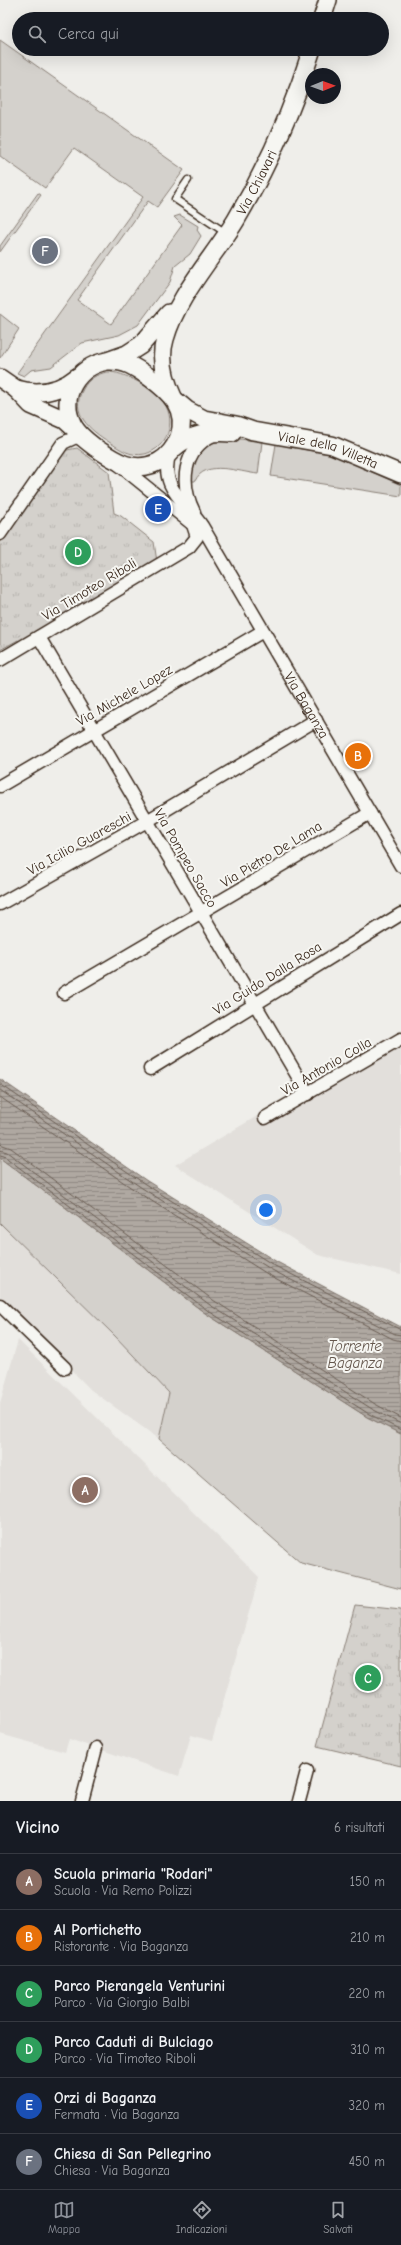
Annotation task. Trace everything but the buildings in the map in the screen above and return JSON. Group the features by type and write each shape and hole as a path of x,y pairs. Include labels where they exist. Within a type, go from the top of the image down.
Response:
{"street":[{"path":"324,12 328,0"},
{"name":"Via Chiavari","path":"174,398 164,374 162,355 166,333 179,305 227,234 252,192 282,131 309,56"},
{"name":"Via Chiavari","path":"107,361 137,348 150,336 163,318 179,305"},
{"path":"0,378 16,389 39,392 53,391 68,385 94,364 107,361 121,362 134,367 164,388 174,398"},
{"path":"0,534 63,443 81,436 70,417 68,403 70,389 77,377"},
{"name":"Via Baganza","path":"16,389 31,405 65,420 81,436 195,522"},
{"name":"Viale della Villetta","path":"174,398 186,410 204,419 236,425 253,431 332,445 401,474"},
{"name":"Via Baganza","path":"174,398 180,412 181,426 166,466 168,480 178,498 211,544 401,866"},
{"name":"Viale della Villetta","path":"172,450 182,441 197,435 253,431"},
{"path":"193,543 197,535 186,490 185,473 188,461 195,449 205,439 226,432"},
{"name":"Via Baganza","path":"114,460 128,466 142,466 157,462 172,450"},
{"path":"193,543 204,540 211,544"},
{"name":"Via Timoteo Riboli","path":"0,660 193,543"},
{"name":"Via Michele Lopez","path":"0,786 263,631"},
{"name":"Via Pompeo Sacco","path":"39,637 308,1094"},
{"name":"Via Icilio Guareschi","path":"0,904 147,821 316,720"},
{"name":"Via Pietro De Lama","path":"64,993 370,813"},
{"name":"Via Guido Dalla Rosa","path":"150,1069 401,914"},
{"name":"Via Antonio Colla","path":"265,1118 401,1039"},
{"path":"0,1305 65,1368"},
{"path":"82,1801 96,1748"},
{"path":"299,1801 307,1771"}],"lane":[{"path":"188,180 175,199 227,234"}],"shaded area":[{"path":"401,1030 401,1274 318,1255 175,1165"},
{"path":"0,1223 115,1336 169,1393 159,1439 91,1390 0,1298"},
{"path":"18,1340 259,1577 212,1741 191,1735 179,1776 69,1739 65,1752 0,1734 0,1403"}],"green space":[{"path":"0,40 12,48 12,56 23,56 184,170 157,207 148,201 77,300 111,324 182,225 174,217 180,215 198,226 197,230 201,236 190,254 175,266 170,282 138,325 119,335 82,343 51,367 31,370 24,376 17,373 143,197 74,148 45,188 0,156"},
{"path":"38,193 41,195 0,252 0,246"},
{"path":"0,314 19,329 0,358"},
{"path":"107,372 122,374 138,382 153,392 164,403 168,410 170,426 164,440 153,451 140,455 126,452 95,432 84,420 78,406 79,398 83,389 87,382 100,374"},
{"path":"233,438 262,442 258,474 223,468 206,470 200,474 195,481 191,481 194,463 202,450 215,442"},
{"path":"276,444 334,455 401,485 401,496 271,476"},
{"path":"77,448 109,472 114,513 121,516 154,542 157,562 20,644 18,640 0,650 0,540 62,451"},
{"path":"0,1158 205,1313 367,1417 401,1434 401,1589 301,1563 159,1439 169,1393 115,1336 0,1223"},
{"path":"355,1605 401,1610 401,1766 317,1746"}],"water":[{"name":"Torrente Baganza","path":"0,1079 147,1181 277,1262 401,1327 401,1434 367,1417 205,1313 0,1158"}],"place":[{"name":"Chiesa di San Pellegrino","path":"45,251"},
{"name":"Orzi di Baganza","path":"158,509"},
{"name":"Parco Caduti di Bulciago","path":"78,552"},
{"name":"Al Portichetto","path":"358,756"},
{"name":"Scuola primaria \"Rodari\"","path":"85,1490"},
{"name":"Parco Pierangela Venturini","path":"368,1678"}]}
